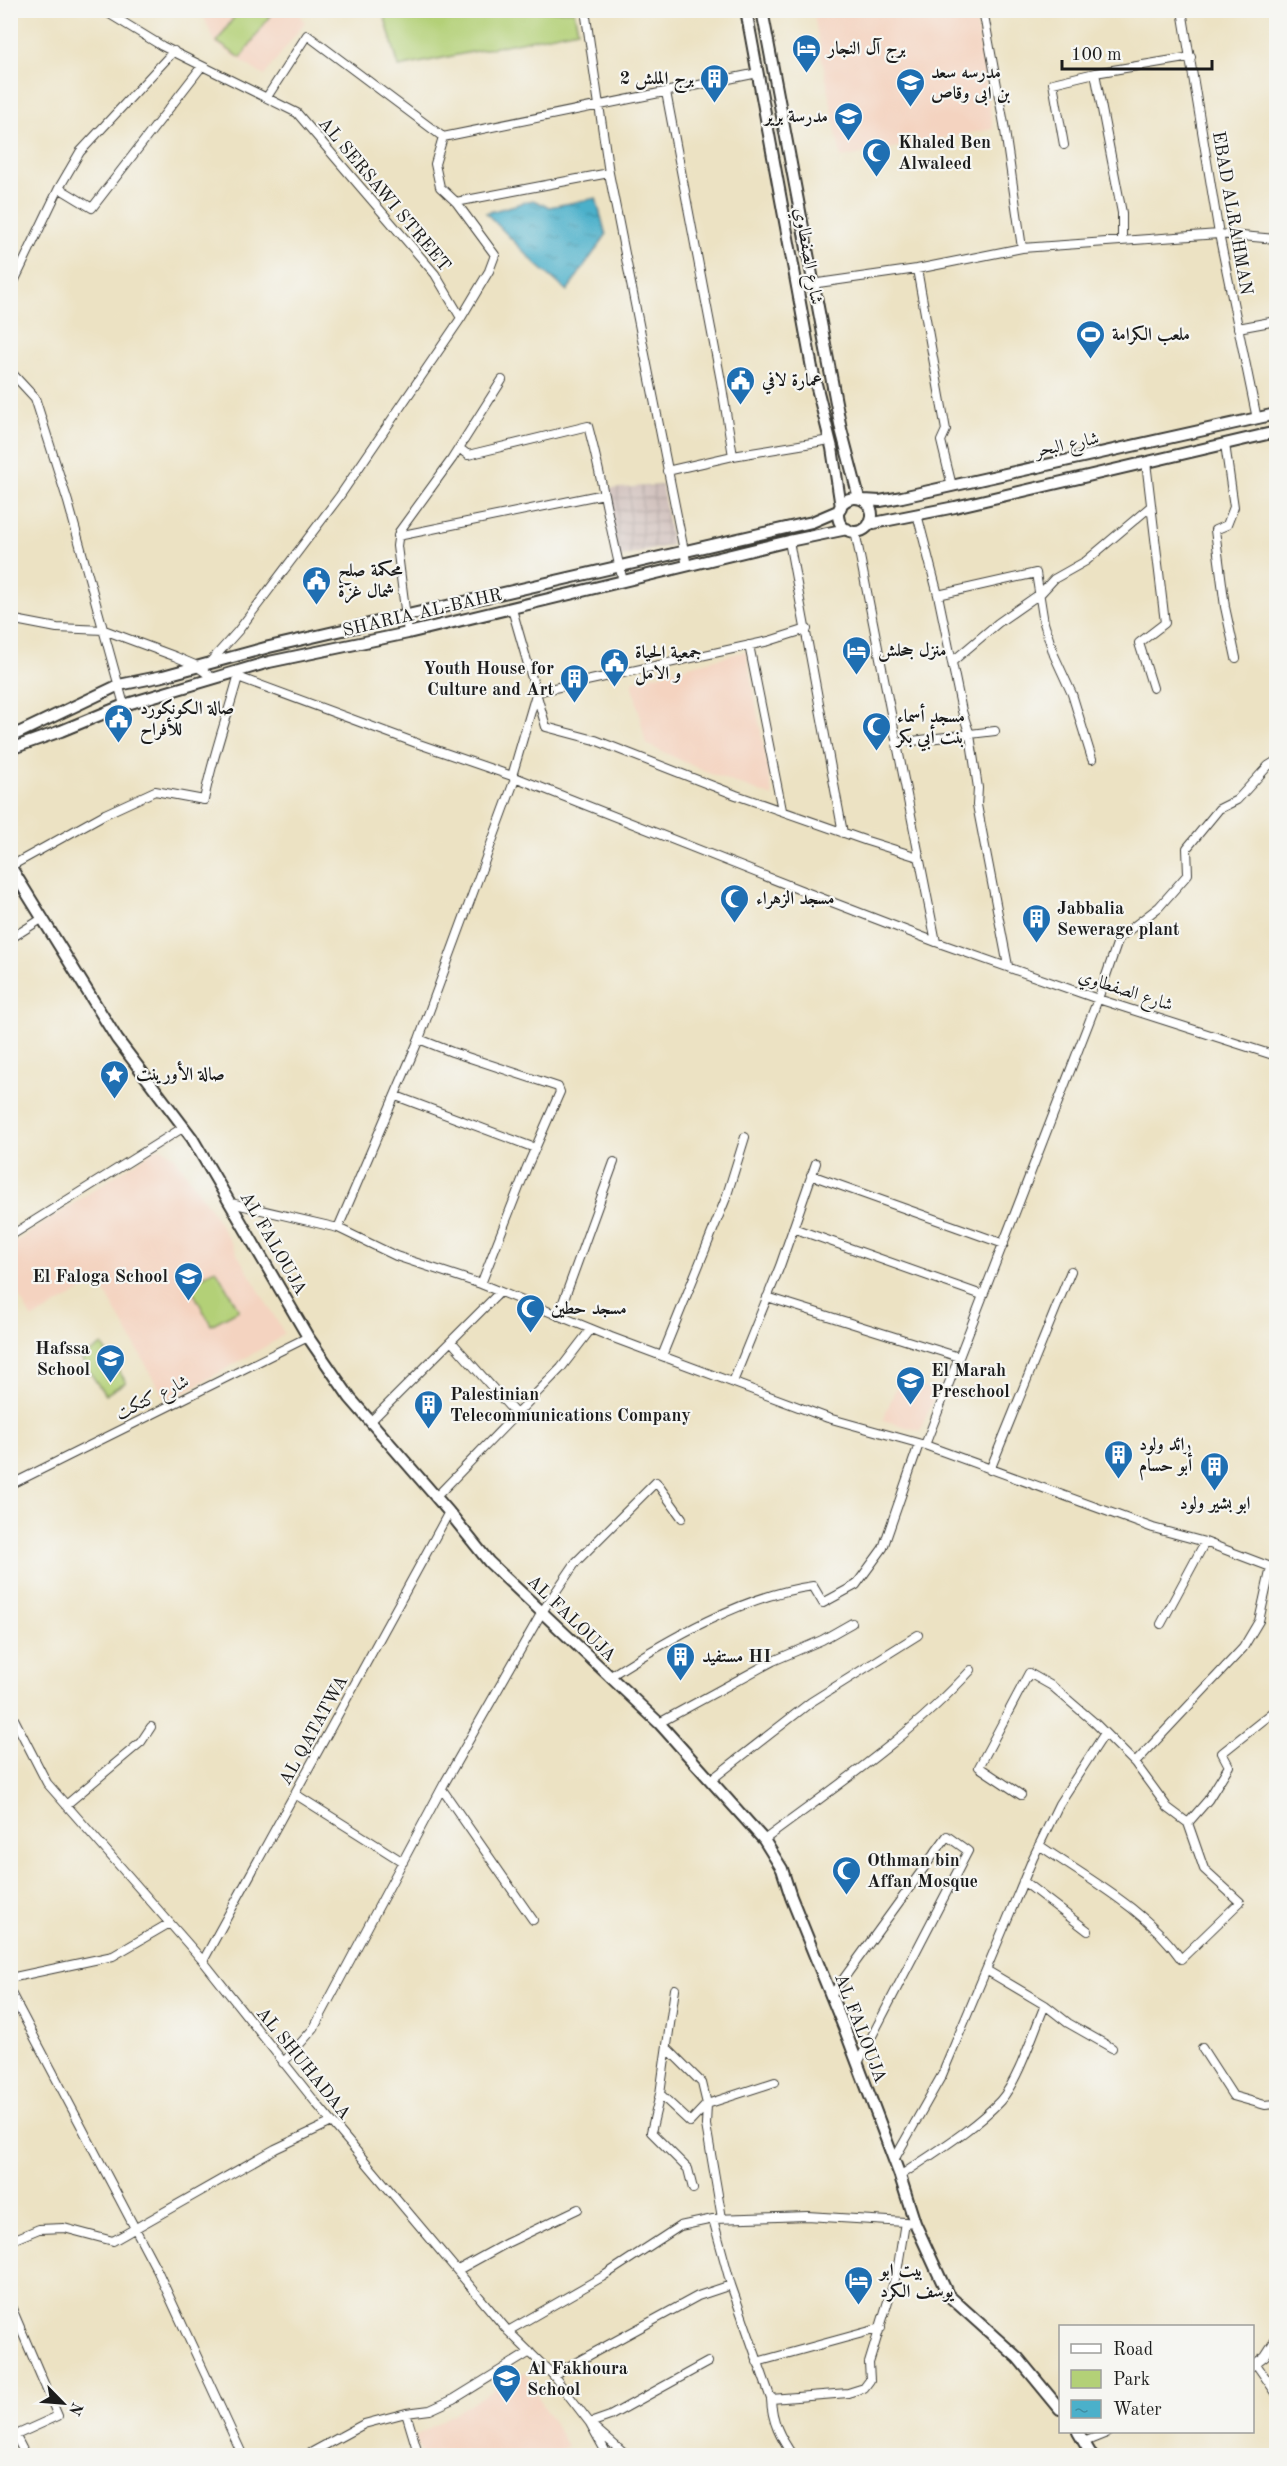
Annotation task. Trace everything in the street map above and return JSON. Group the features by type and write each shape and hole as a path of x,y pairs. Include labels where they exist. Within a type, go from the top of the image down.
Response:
{"main road":[{"name":"شارع الصفطاوي","path":"746,10 812,368 830,440 840,508"},
{"name":"شارع الصفطاوي","path":"762,10 841,429 861,499"},
{"name":"شارع البحر","path":"861,499 880,501 1276,414"},
{"name":"شارع البحر","path":"869,524 1276,432"},
{"path":"861,499 871,508 869,524 866,528 851,530 841,523 840,508 848,500 861,499"},
{"name":"SHARIA AL-BAHR","path":"10,736 119,685 163,676 211,661 812,522 840,508"},
{"name":"SHARIA AL-BAHR","path":"10,749 124,705 213,678 238,674 269,662 512,609 789,541 851,530"},
{"name":"AL FALOUJA","path":"10,866 117,1039 184,1128 231,1203 308,1337 350,1398 449,1512 489,1562 658,1724 764,1840 782,1869 791,1897 858,2063 900,2176 910,2223 948,2295 1018,2358 1059,2408"},
{"path":"1079,2433 1092,2456"}],"street":[{"name":"AL SERSAWI STREET","path":"103,10 202,66 297,113 435,274 461,318"},
{"path":"585,10 609,172 687,566"},
{"path":"983,10 1004,124 1022,248"},
{"name":"EBAD ALRAHMAN","path":"1182,10 1219,234 1257,419"},
{"path":"270,98 307,35 442,137 758,73"},
{"path":"10,290 59,188 87,144 174,51"},
{"path":"1064,145 1053,83 1095,73 1191,57"},
{"path":"59,188 92,208 202,66"},
{"path":"1095,73 1122,213 1122,241"},
{"path":"666,93 719,369 733,456"},
{"path":"211,661 238,631 339,498 461,318 489,271 495,255 456,202 440,187 435,164 442,137"},
{"path":"456,202 609,172"},
{"path":"797,286 917,269 1022,248 1219,234 1276,239"},
{"path":"917,269 946,430 941,441 952,486"},
{"path":"1238,328 1276,321"},
{"path":"10,371 35,398 68,502 124,705"},
{"path":"408,633 397,546 398,536 459,448 502,380"},
{"path":"459,448 468,455 588,426 601,472 610,532 623,581"},
{"path":"667,471 733,456 830,440"},
{"path":"1225,444 1234,507 1227,525 1215,530 1225,607 1236,658"},
{"path":"1146,462 1164,623 1139,643 1153,688"},
{"path":"398,536 604,494"},
{"path":"953,661 998,623 1041,593 1054,579 1086,561 1150,507"},
{"path":"917,514 938,595 962,711 970,735 978,788 977,805 1008,966"},
{"path":"851,530 936,942"},
{"path":"789,541 843,833"},
{"path":"938,595 1036,573 1044,623 1054,655 1072,694 1092,759"},
{"path":"512,609 546,727 595,740 736,795 918,857"},
{"path":"10,619 57,628 104,630 195,666 213,678"},
{"path":"536,692 749,645 807,629"},
{"path":"749,645 782,810"},
{"path":"10,866 105,814 155,791 204,800 211,764 238,674"},
{"name":"شارع الصفطاوي","path":"238,674 418,744 514,777 936,942 1098,999 1276,1056"},
{"path":"338,1228 419,1039 514,777 536,692"},
{"path":"896,743 995,731"},
{"path":"609,1677 655,1647 717,1617 778,1592 813,1587 823,1603 856,1585 883,1548 922,1445 1004,1244 1098,999 1119,938 1159,907 1188,874 1187,848 1219,809 1237,800 1268,766 1276,761"},
{"path":"10,939 43,918"},
{"path":"419,1039 558,1087 560,1092 535,1148 481,1284"},
{"path":"396,1096 535,1148"},
{"path":"10,1236 184,1128"},
{"path":"662,1356 726,1198 744,1137"},
{"path":"558,1316 614,1162"},
{"path":"733,1382 816,1163"},
{"path":"811,1175 1004,1244"},
{"path":"231,1203 338,1228 396,1256 481,1284 591,1329 828,1418 922,1445 1153,1528 1205,1542 1274,1568 1259,1621 1243,1648 1135,1763"},
{"path":"793,1228 982,1295"},
{"path":"990,1470 1071,1270"},
{"path":"370,1422 499,1293"},
{"path":"767,1297 959,1357"},
{"path":"435,1498 561,1368 591,1329"},
{"name":"شارع كتكت","path":"10,1485 308,1337"},
{"path":"451,1341 515,1413"},
{"path":"283,2063 314,2028 441,1789 542,1612 576,1562 656,1482 682,1518"},
{"name":"AL QATATWA","path":"203,1962 449,1512"},
{"path":"1161,1624 1205,1542"},
{"path":"658,1724 773,1661 822,1640 852,1623"},
{"path":"711,1780 811,1702 918,1635"},
{"path":"764,1840 917,1723 950,1694 971,1670"},
{"path":"1021,1795 979,1767 1029,1673 1052,1686 1095,1723 1135,1763 1168,1808 1188,1823 1204,1869 1240,1902 1181,1959 1171,1945 1147,1921 1039,1845"},
{"path":"1188,1823 1208,1800 1229,1766 1222,1753 1276,1710"},
{"name":"AL SHUHADAA","path":"10,1711 48,1783 203,1962 283,2063 508,2331 553,2375 590,2423"},
{"path":"66,1805 141,1742 151,1727"},
{"path":"894,2160 942,2075 1023,1881 1059,1804 1105,1733"},
{"path":"441,1789 533,1920"},
{"path":"295,1794 403,1862"},
{"path":"831,1996 947,1836 968,1851 858,2063"},
{"path":"1023,1881 1088,1931"},
{"path":"10,1978 106,1958 168,1924"},
{"path":"986,1970 1044,2005 1068,2023 1112,2048"},
{"path":"675,1989 660,2094 651,2132 688,2169 693,2189"},
{"path":"10,1991 181,2318 243,2456"},
{"path":"900,2176 960,2134 1001,2100 1016,2074 1044,2005"},
{"path":"667,2048 702,2083 707,2104 706,2125 722,2218"},
{"path":"1202,2048 1233,2096 1265,2105 1276,2104"},
{"path":"660,2094 690,2122 707,2104 775,2082"},
{"path":"10,2241 39,2229 64,2228 113,2241 275,2149 332,2122"},
{"path":"458,2270 507,2243 578,2209"},
{"path":"508,2331 585,2287 680,2226 722,2218 807,2216 910,2223 869,2363 870,2380 864,2388 849,2393 771,2399"},
{"path":"713,2219 731,2285 771,2399 773,2420 793,2456"},
{"path":"553,2375 698,2296 731,2285"},
{"path":"10,2304 58,2416 16,2435"},
{"path":"757,2362 881,2328"},
{"path":"1276,2339 1265,2356 1254,2365 1276,2393"},
{"path":"305,2456 364,2424 406,2413 430,2410 454,2399 530,2352"},
{"path":"590,2423 610,2416 708,2362"},
{"path":"406,2413 419,2456"},
{"path":"590,2423 608,2456"},
{"path":"590,2423 627,2456"},
{"path":"10,2425 26,2456"},
{"path":"1084,2442 1106,2433"}],"shaded area":[{"path":"201,11 298,11 305,22 264,76 216,44"},
{"path":"813,11 975,11 993,129 841,158"},
{"path":"662,485 672,545 618,558 606,489"},
{"path":"746,651 773,797 706,772 646,744 632,681"},
{"path":"157,1148 163,1148 175,1157 212,1211 284,1333 275,1341 167,1402 99,1281 32,1319 11,1283 11,1245"},
{"name":"El Marah Preschool","path":"899,1380 937,1391 920,1431 883,1420"},
{"name":"Al Fakhoura School","path":"524,2372 567,2446 554,2455 423,2455 414,2437"}],"green space":[{"path":"238,11 273,11 241,58 217,42"},
{"path":"383,11 574,11 578,30 399,67"},
{"path":"216,1269 239,1310 211,1325 189,1284"},
{"path":"102,1345 126,1382 105,1395 81,1359"}],"water":[{"path":"596,198 606,235 567,291 537,265 486,213 533,200 549,207"}],"place":[{"name":"برج آل النجار","path":"807,74"},
{"name":"برج الملش 2","path":"715,104"},
{"name":"مدرسه سعد بن ابى وقاص","path":"910,108"},
{"name":"مدرسة برير","path":"849,142"},
{"name":"Khaled Ben Alwaleed","path":"877,178"},
{"name":"ملعب الكرامة","path":"1091,360"},
{"name":"عمارة لافي","path":"741,406"},
{"name":"محكمة صلح شمال غزة","path":"317,606"},
{"name":"منزل جحلش","path":"857,676"},
{"name":"جمعية الحياة و الامل","path":"614,688"},
{"name":"Youth House for Culture and Art","path":"575,704"},
{"name":"صالة الكونكورد للأفراح","path":"119,744"},
{"name":"مسجد أسماء بنت أبي بكر","path":"876,752"},
{"name":"مسجد الزهراء","path":"735,924"},
{"name":"Jabbalia Sewerage plant","path":"1036,944"},
{"name":"صالة الأورينت","path":"115,1100"},
{"name":"El Faloga School","path":"189,1302"},
{"name":"مسجد حطين","path":"530,1334"},
{"name":"Hafssa School","path":"111,1384"},
{"name":"El Marah Preschool","path":"910,1406"},
{"name":"Palestinian Telecommunications Company","path":"429,1430"},
{"name":"رائد ولود أبو حسام","path":"1118,1480"},
{"name":"ابو بشير ولود","path":"1215,1492"},
{"name":"مستفيد HI","path":"681,1682"},
{"name":"Othman bin Affan Mosque","path":"846,1896"},
{"name":"بيت ابو يوسف الكرد","path":"859,2306"},
{"name":"Al Fakhoura School","path":"506,2404"}]}
